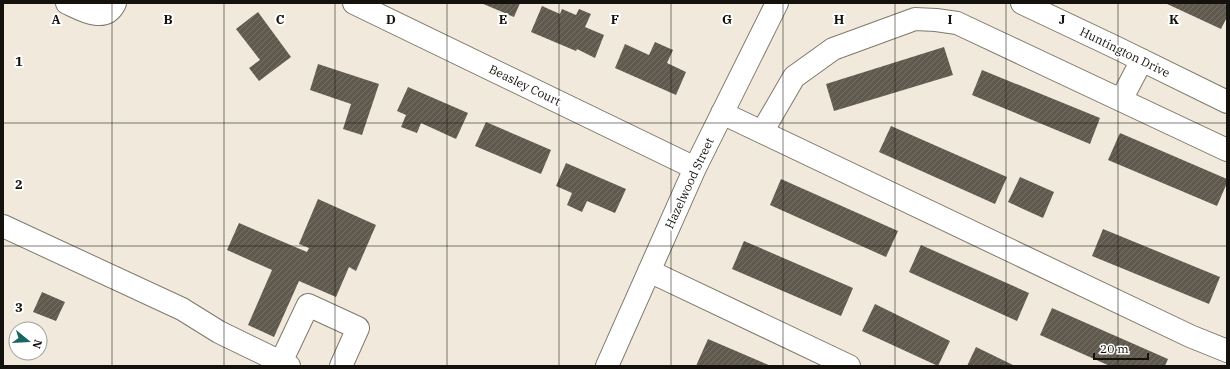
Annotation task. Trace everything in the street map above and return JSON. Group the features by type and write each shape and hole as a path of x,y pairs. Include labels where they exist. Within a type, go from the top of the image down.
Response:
{"street":[{"path":"66,3 92,14 102,14 112,9 115,3"},
{"name":"Beasley Court","path":"354,3 695,168"},
{"name":"Hazelwood Street","path":"607,366 695,168 777,3"},
{"name":"Huntington Drive","path":"1022,3 1227,102"},
{"path":"762,132 794,76 833,49 915,19 957,23 1227,150"},
{"path":"1121,100 1142,60"},
{"path":"722,113 1183,333 1227,351"},
{"path":"3,226 182,309 219,332 285,364 308,305 358,328 341,366"},
{"path":"649,271 849,366"}],"building":[{"path":"481,3 520,3 514,17"},
{"path":"1165,3 1223,3 1227,5 1227,17 1221,29"},
{"path":"542,6 560,14 562,9 576,15 579,9 591,14 585,27 604,35 595,58 577,49 576,51 531,32"},
{"path":"258,12 291,57 259,81 249,68 260,60 236,29"},
{"path":"655,42 673,50 667,63 686,72 676,95 615,68 625,44 649,55"},
{"path":"944,47 953,75 834,111 826,84"},
{"path":"318,64 379,84 362,135 343,129 351,104 310,90"},
{"path":"982,70 1100,118 1090,144 972,95"},
{"path":"408,87 468,113 456,139 421,123 417,133 401,127 406,115 397,111"},
{"path":"486,122 551,150 541,174 475,146"},
{"path":"891,126 1007,177 995,204 879,152"},
{"path":"1120,133 1227,179 1227,183 1217,206 1108,160"},
{"path":"566,163 626,189 615,213 587,201 582,212 567,205 572,193 556,186"},
{"path":"1020,177 1054,192 1043,218 1008,202"},
{"path":"781,179 898,231 886,257 770,205"},
{"path":"318,199 376,225 356,271 349,267 336,297 299,281 274,337 248,325 272,270 227,250 239,223 307,252 309,248 299,244"},
{"path":"1103,229 1220,277 1209,304 1092,256"},
{"path":"744,241 853,288 841,316 732,269"},
{"path":"921,245 1029,293 1017,321 909,272"},
{"path":"42,292 65,302 56,321 33,312"},
{"path":"875,304 950,341 938,366 862,331"},
{"path":"1052,308 1168,359 1165,366 1110,366 1040,335"},
{"path":"708,339 771,366 696,366"},
{"path":"976,347 1015,366 967,366"}]}
